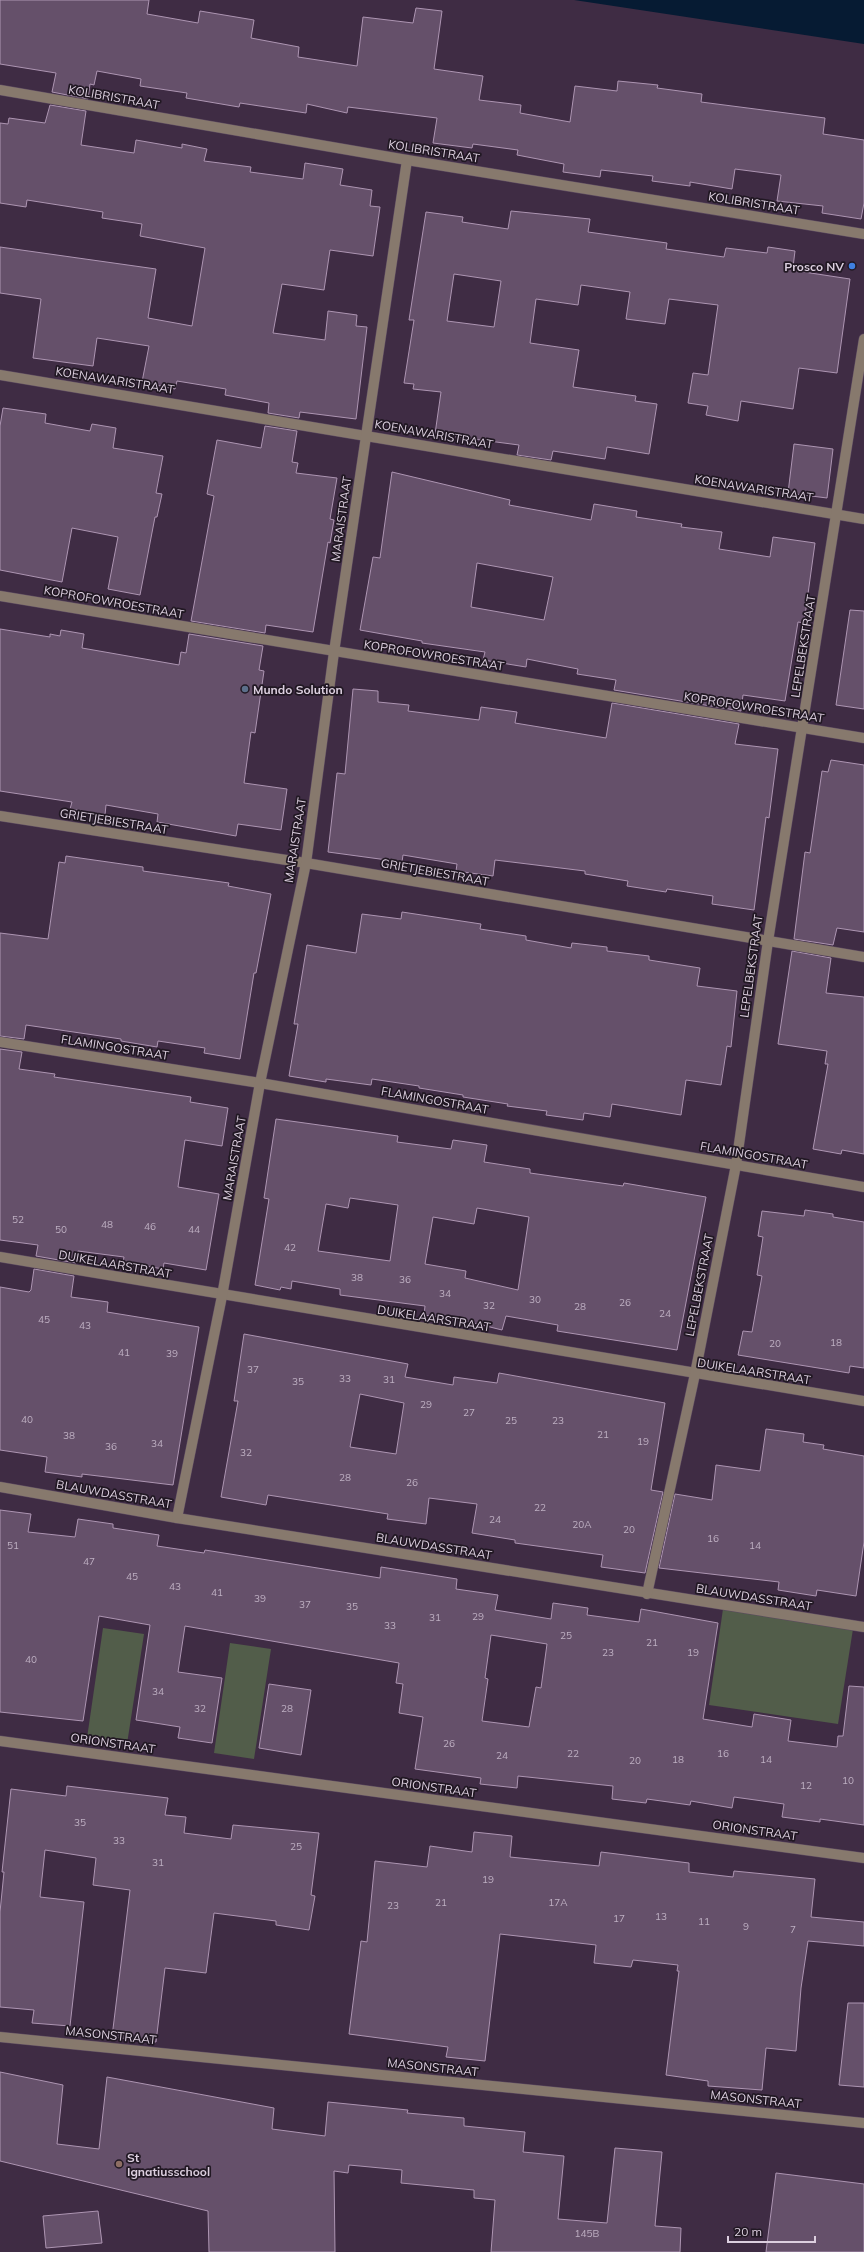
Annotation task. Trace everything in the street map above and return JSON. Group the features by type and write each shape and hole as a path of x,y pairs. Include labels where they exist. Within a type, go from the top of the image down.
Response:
{"street":[{"name":"KOLIBRISTRAAT","path":"0,90 407,160 864,234"},
{"name":"MARAISTRAAT","path":"177,1518 222,1296 260,1083 306,863 334,652 407,160"},
{"name":"LEPELBEKSTRAAT","path":"648,1594 695,1374 736,1165 768,941 864,339"},
{"name":"KOENAWARISTRAAT","path":"0,375 864,519"},
{"name":"KOPROFOWROESTRAAT","path":"0,596 864,738"},
{"name":"GRIETJEBIESTRAAT","path":"0,816 306,863 864,958"},
{"name":"FLAMINGOSTRAAT","path":"0,1042 260,1083 864,1188"},
{"name":"DUIKELAARSTRAAT","path":"0,1257 222,1296 864,1401"},
{"name":"BLAUWDASSTRAAT","path":"0,1487 177,1518 648,1594 864,1627"},
{"name":"ORIONSTRAAT","path":"0,1740 864,1858"},
{"name":"MASONSTRAAT","path":"0,2037 864,2123"}],"green space":[{"path":"723,1609 853,1629 838,1724 709,1705"},
{"path":"103,1628 144,1634 127,1744 87,1738"},
{"path":"230,1643 271,1649 254,1759 214,1753"}],"water":[{"path":"574,0 864,0 864,44"}],"building":[{"path":"0,0 149,0 147,14 198,23 200,11 254,20 251,38 299,47 298,57 357,66 363,17 413,23 416,8 442,11 434,69 483,76 479,100 521,105 520,113 570,122 575,86 617,91 618,81 658,85 657,88 702,94 701,102 825,118 823,134 864,140 864,203 861,219 822,213 823,206 777,201 781,175 735,169 732,189 690,182 690,186 652,181 653,176 601,170 600,177 563,172 564,164 517,155 518,150 473,144 472,148 433,143 437,118 348,107 347,113 307,104 306,113 240,103 239,107 186,98 187,93 140,86 141,79 97,71 94,85 90,84 88,99 52,92 56,73 0,64"},
{"path":"50,105 86,111 81,145 134,153 136,140 182,148 182,144 207,149 204,161 251,167 250,172 303,179 305,163 343,169 340,185 372,190 370,206 380,207 373,256 330,250 324,290 282,284 273,333 325,340 328,311 357,315 356,326 367,327 356,419 300,412 299,418 268,413 269,403 225,395 226,389 177,381 175,389 142,382 149,346 97,338 93,366 33,358 41,299 0,293 0,247 156,269 148,318 192,326 205,248 140,236 142,224 102,218 103,212 27,200 26,207 0,203 0,123 8,124 9,118 45,123"},
{"path":"511,211 590,219 588,232 667,243 666,249 724,257 726,248 767,253 768,247 795,251 793,267 804,268 804,272 850,279 837,373 799,368 793,409 741,401 738,421 706,415 708,406 688,403 693,373 708,375 718,305 669,299 665,324 626,319 630,292 581,285 578,305 536,299 530,343 579,350 573,387 636,396 635,401 657,404 649,454 607,447 605,459 553,451 551,460 517,455 519,445 435,434 441,392 413,389 414,384 404,383 414,320 409,320 426,212 463,217 462,222 508,229","holes":["454,274 501,281 494,327 447,321"]},
{"path":"3,408 46,414 45,423 90,431 92,424 116,428 113,448 163,456 156,493 162,494 157,517 155,517 140,595 108,589 118,537 72,528 62,582 0,570 0,426"},
{"path":"265,426 297,431 292,462 298,463 296,473 337,478 330,519 334,520 330,543 328,542 313,632 266,625 265,633 191,621 214,496 207,494 217,440 261,448"},
{"path":"794,444 833,449 827,498 788,493"},
{"path":"392,472 510,500 509,505 591,520 594,504 637,511 636,517 682,524 681,527 722,532 719,549 770,557 773,537 815,543 804,623 798,622 785,701 743,695 741,711 614,690 616,680 577,674 578,669 527,659 526,667 483,660 485,652 422,643 422,641 360,630 373,557 380,558","holes":["477,563 553,577 544,620 471,607"]},
{"path":"850,610 864,611 864,709 836,705"},
{"path":"0,629 50,637 50,634 60,636 61,630 84,634 82,648 179,665 181,652 186,653 189,634 263,646 259,670 264,671 255,733 251,732 244,783 287,789 281,830 238,824 236,836 157,822 158,814 106,805 105,815 70,809 72,802 0,791"},
{"path":"353,689 378,691 378,702 409,705 408,711 479,720 481,707 517,712 515,723 606,738 612,703 739,724 735,744 778,749 769,818 766,817 754,910 712,904 713,896 667,889 666,892 627,886 628,881 585,874 585,871 495,860 493,876 456,871 457,864 403,855 402,862 328,852 337,773 345,774"},
{"path":"831,760 864,765 864,932 837,928 833,945 794,939 805,852 810,853 822,771 828,772"},
{"path":"66,856 143,867 143,871 229,883 228,886 271,894 256,973 254,973 240,1059 204,1053 205,1048 158,1041 157,1047 121,1041 121,1039 26,1025 24,1039 0,1036 0,933 48,939 59,862 65,863"},
{"path":"402,912 481,924 480,929 526,936 526,940 571,948 572,943 607,947 607,951 649,956 649,960 700,968 697,986 737,991 731,1047 727,1046 721,1085 686,1080 681,1115 612,1104 610,1117 584,1113 583,1120 546,1115 547,1111 507,1106 508,1104 463,1097 463,1095 419,1088 419,1086 372,1079 371,1085 326,1079 326,1082 289,1076 298,1024 294,1024 307,945 356,953 362,914 401,919"},
{"path":"792,951 831,958 826,993 864,997 864,1154 842,1150 841,1154 813,1149 828,1064 825,1064 827,1051 778,1044"},
{"path":"0,1049 22,1052 19,1069 55,1074 54,1077 191,1097 190,1102 228,1108 222,1146 185,1140 178,1187 219,1194 206,1270 164,1263 163,1269 123,1262 124,1257 78,1251 76,1263 36,1256 38,1245 0,1240"},
{"path":"276,1119 398,1136 397,1142 451,1149 453,1140 487,1145 484,1162 530,1169 530,1173 623,1186 624,1183 706,1197 677,1350 557,1331 558,1325 506,1316 502,1330 458,1319 424,1315 425,1306 340,1295 340,1289 292,1281 291,1289 281,1287 280,1290 255,1285 269,1199 264,1198","holes":["350,1198 398,1205 390,1261 318,1251 326,1204 348,1208","477,1208 529,1217 518,1290 465,1278 466,1271 425,1264 433,1217 474,1224"]},
{"path":"805,1210 833,1214 833,1217 864,1222 864,1368 850,1366 849,1373 738,1355 743,1331 752,1332 762,1276 757,1275 763,1237 758,1236 762,1211 804,1216"},
{"path":"34,1269 74,1276 71,1297 108,1302 107,1312 199,1327 173,1485 82,1474 82,1477 45,1472 47,1457 0,1450 0,1287 29,1292 31,1290"},
{"path":"244,1334 408,1364 405,1377 453,1385 454,1377 497,1383 499,1373 665,1403 651,1490 663,1492 645,1573 601,1567 603,1555 515,1543 515,1540 472,1533 477,1504 429,1498 426,1524 387,1519 388,1514 268,1495 266,1505 221,1497 238,1401 234,1401","holes":["360,1394 404,1403 396,1454 350,1447"]},
{"path":"766,1429 804,1434 803,1442 824,1445 823,1449 864,1456 864,1542 856,1596 817,1590 816,1596 778,1590 779,1582 659,1568 675,1494 712,1500 716,1465 760,1471"},
{"path":"0,1510 31,1514 28,1532 75,1537 78,1519 113,1524 113,1528 159,1535 157,1546 204,1553 205,1550 380,1578 381,1567 457,1579 456,1589 498,1595 495,1610 551,1619 553,1603 588,1608 587,1615 639,1622 641,1609 718,1623 703,1719 752,1727 754,1714 791,1720 788,1741 837,1747 838,1736 843,1736 849,1686 864,1687 864,1825 820,1819 820,1822 782,1817 784,1804 734,1797 732,1808 691,1801 690,1805 647,1799 646,1803 612,1799 613,1786 518,1776 517,1788 480,1784 481,1778 415,1769 423,1717 399,1713 403,1684 396,1683 399,1663 185,1626 178,1672 222,1678 212,1743 178,1738 180,1727 136,1720 150,1625 99,1616 83,1721 0,1712","holes":["491,1635 547,1644 541,1688 536,1687 529,1727 482,1721 488,1679 485,1678"]},
{"path":"269,1684 311,1690 301,1755 259,1748"},
{"path":"67,1786 168,1798 165,1815 186,1817 184,1833 231,1839 233,1825 319,1833 311,1895 315,1896 309,1930 276,1925 276,1921 214,1913 206,1973 165,1968 156,2042 112,2037 130,1890 93,1885 96,1858 45,1850 40,1897 84,1902 70,2026 32,2023 34,2010 0,2007 0,1912 4,1872 2,1872 11,1789 66,1796"},
{"path":"474,1832 512,1836 510,1857 599,1866 601,1852 689,1863 689,1872 733,1877 734,1871 815,1879 811,1917 864,1922 864,1946 808,1941 801,1988 796,2051 766,2048 762,2090 708,2086 708,2081 666,2075 679,1971 677,1971 678,1965 633,1960 631,1967 594,1963 596,1945 500,1934 485,2061 446,2057 448,2047 349,2034 361,1941 367,1942 375,1861 427,1867 430,1846 472,1852"},
{"path":"848,2003 864,2003 864,2087 839,2085"},
{"path":"0,2072 63,2085 57,2144 99,2149 107,2077 274,2108 272,2129 325,2136 328,2102 408,2110 407,2113 464,2118 464,2126 525,2132 523,2152 564,2156 558,2219 607,2223 615,2148 662,2152 655,2226 681,2228 680,2252 491,2252 495,2200 474,2198 474,2190 401,2183 402,2170 349,2165 348,2173 334,2171 335,2252 209,2252 208,2211 0,2161"},
{"path":"776,2173 864,2184 864,2252 766,2252"},
{"path":"98,2211 102,2243 46,2248 43,2216"}],"place":[{"name":"Prosco NV","path":"852,266"},
{"name":"Mundo Solution","path":"245,689"},
{"name":"St Ignatiusschool","path":"119,2164"}]}
